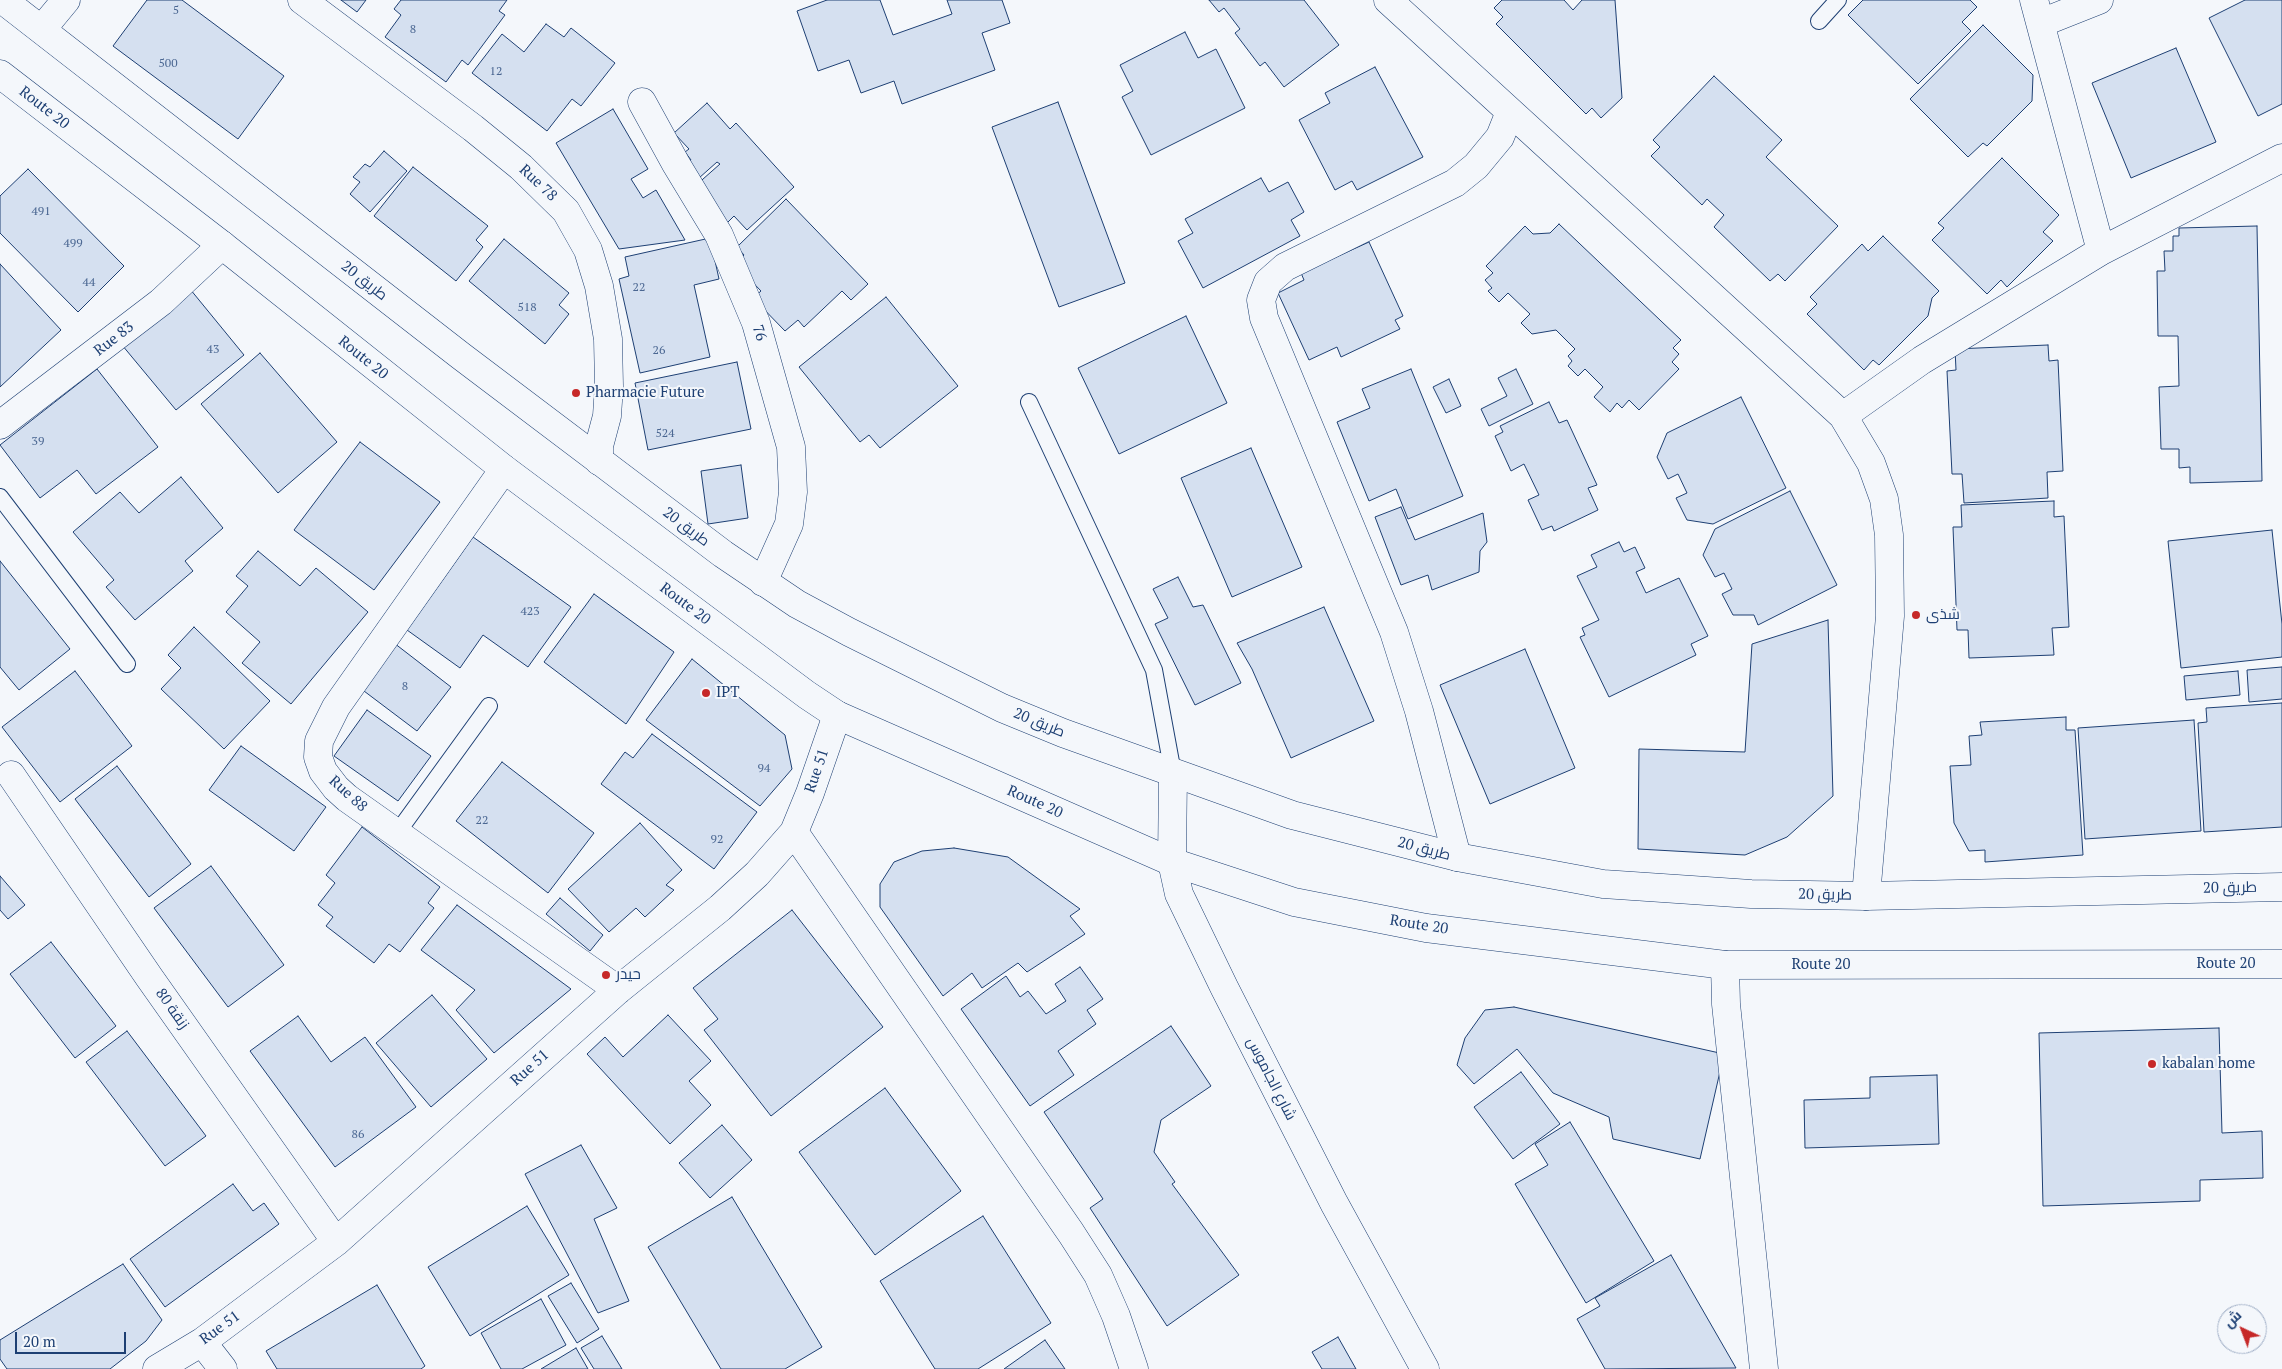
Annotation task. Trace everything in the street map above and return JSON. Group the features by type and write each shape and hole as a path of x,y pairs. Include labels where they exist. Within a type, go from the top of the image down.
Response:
{"street":[{"name":"طريق 20","path":"3,0 453,350 763,582 797,604 849,632 1002,708 1173,774 1292,815 1457,857 1603,884 1751,894 1866,896 2282,887"},
{"path":"42,29 66,0"},
{"name":"Rue 78","path":"302,0 473,128 521,167 566,211 588,250 600,286 608,338 607,416 599,446 599,461"},
{"path":"1388,0 1843,416 1871,464 1884,499 1890,535 1890,616 1866,896"},
{"path":"2099,0 2037,12 2102,251"},
{"name":"Route 20","path":"0,74 222,245 504,469 807,695 837,714 1172,862 1294,902 1426,928 1725,965 2282,964"},
{"name":"76","path":"642,102 676,164 719,235 756,322 790,447 793,492 789,524 763,582"},
{"path":"1457,857 1419,710 1394,632 1264,318 1261,300 1268,282 1284,267 1455,183 1476,166 1500,137 1510,112"},
{"path":"1843,416 1901,374 2102,251 2282,158"},
{"name":"Rue 83","path":"0,425 161,302 222,245"},
{"name":"Rue 88","path":"504,469 336,706 319,740 318,757 324,771 336,788 397,834 618,990"},
{"name":"Rue 51","path":"158,1369 202,1342 336,1242 618,990 720,908 757,874 794,832 837,714"},
{"name":"شارع الجاموس","path":"1173,774 1172,862 1179,894 1334,1203 1425,1369"},
{"name":"زنقة 80","path":"11,775 336,1242"},
{"path":"794,832 1071,1233 1098,1275 1116,1316 1134,1369"},
{"path":"1725,965 1726,1004 1764,1369"},
{"path":"202,1342 223,1369"}],"lane":[{"path":"1819,20 1838,0"},
{"path":"1029,402 1154,670 1173,774"},
{"path":"0,497 127,664"},
{"path":"397,834 489,706"}],"building":[{"path":"147,0 182,0 284,76 238,139 113,46"},
{"path":"341,0 366,0 357,12"},
{"path":"401,0 507,0 499,11 505,15 468,65 462,60 446,82 385,37 401,15 394,9"},
{"path":"827,0 880,0 893,35 952,14 947,0 1002,0 1010,23 982,33 995,70 902,104 894,81 861,93 849,60 818,71 797,11"},
{"path":"1209,0 1304,0 1339,45 1284,87 1265,62 1260,66 1235,33 1240,29 1224,8 1219,12"},
{"path":"1502,0 1564,0 1573,10 1582,0 1615,0 1622,98 1601,118 1592,108 1586,114 1496,24 1503,17 1494,8"},
{"path":"1863,0 1970,0 1977,7 1962,22 1971,31 1918,84 1848,15"},
{"path":"2245,0 2282,0 2282,104 2258,116 2209,18"},
{"path":"546,24 564,37 571,28 615,63 581,106 572,99 547,131 472,73 502,34 524,52"},
{"path":"1983,25 2033,75 2032,101 1987,146 1983,143 1968,157 1910,99"},
{"path":"1185,32 1198,58 1216,49 1245,108 1151,155 1122,97 1133,91 1120,65"},
{"path":"2176,48 2216,142 2131,178 2092,83"},
{"path":"1375,67 1423,157 1357,190 1352,181 1335,190 1299,120 1330,103 1325,93"},
{"path":"1714,76 1782,140 1766,157 1838,226 1785,281 1778,274 1770,281 1714,227 1724,215 1707,199 1702,205 1651,156 1660,147 1653,140"},
{"path":"1058,102 1125,283 1059,307 992,127"},
{"path":"707,103 730,129 736,123 794,187 747,230 734,216 727,223 694,187 720,164 717,162 699,178 686,165 691,160 685,152 689,149 674,133"},
{"path":"613,109 648,169 631,179 643,198 656,190 685,240 619,249 556,143"},
{"path":"384,151 407,171 370,212 350,194 360,182 353,177 365,164 370,167"},
{"path":"2002,158 2059,215 2043,232 2053,241 2007,287 2001,280 1987,294 1932,240 1944,228 1938,223"},
{"path":"413,167 488,226 476,240 483,247 456,281 374,216"},
{"path":"28,169 124,266 78,312 0,233 0,196"},
{"path":"1261,178 1269,192 1288,182 1304,212 1291,220 1300,236 1203,288 1178,241 1193,233 1185,219"},
{"path":"786,199 868,284 851,300 842,291 804,327 798,320 785,331 753,298 761,291 735,264 744,255 737,247"},
{"path":"1559,224 1681,340 1673,348 1679,354 1672,362 1679,369 1639,410 1629,400 1622,408 1617,403 1610,412 1594,397 1603,387 1585,369 1578,376 1568,366 1572,361 1568,356 1575,349 1556,330 1532,334 1521,323 1530,314 1508,293 1499,302 1488,291 1492,288 1485,280 1493,273 1486,266 1525,226 1533,234 1550,233"},
{"path":"2257,226 2262,481 2190,483 2190,467 2179,468 2179,449 2161,449 2159,387 2179,386 2178,336 2158,336 2157,271 2165,271 2164,251 2173,251 2173,236 2179,236 2179,228"},
{"path":"1883,236 1939,291 1932,298 1928,316 1879,365 1873,360 1864,370 1807,314 1817,304 1810,297 1862,244 1868,251"},
{"path":"710,238 719,279 694,285 710,357 640,373 619,279 629,276 625,257"},
{"path":"504,239 569,293 559,305 569,314 545,344 469,281"},
{"path":"1369,242 1403,316 1395,320 1400,329 1341,357 1337,347 1309,360 1278,293 1304,280 1301,273"},
{"path":"0,264 61,330 0,387"},
{"path":"190,289 244,355 176,410 122,345"},
{"path":"886,297 958,386 880,448 869,435 860,442 799,367"},
{"path":"1186,316 1227,403 1119,454 1078,368"},
{"path":"2048,345 2049,361 2058,360 2063,471 2047,472 2048,498 1964,503 1962,474 1952,474 1947,371 1956,370 1955,349"},
{"path":"260,353 337,442 278,493 201,404"},
{"path":"737,362 751,429 648,450 635,383"},
{"path":"97,369 158,447 96,494 77,470 40,498 0,445"},
{"path":"1411,369 1463,496 1408,519 1396,489 1369,501 1337,422 1370,408 1362,389"},
{"path":"1516,369 1533,404 1489,426 1481,409 1507,396 1498,378"},
{"path":"1449,379 1461,406 1446,413 1433,387"},
{"path":"1741,397 1786,488 1713,524 1687,520 1676,498 1687,493 1678,474 1668,479 1657,457 1667,433"},
{"path":"1549,402 1559,423 1567,420 1597,485 1588,488 1598,510 1554,531 1552,526 1542,530 1528,500 1539,495 1524,464 1511,471 1495,436 1503,432 1500,426"},
{"path":"360,442 440,502 374,590 294,530"},
{"path":"1251,448 1302,567 1232,597 1181,478"},
{"path":"741,465 748,518 708,524 701,471"},
{"path":"181,477 223,528 185,561 193,571 135,620 106,587 114,580 73,532 120,492 139,513"},
{"path":"1790,491 1837,585 1758,625 1754,615 1733,615 1722,594 1732,589 1724,573 1715,577 1703,555 1715,529"},
{"path":"2054,501 2054,517 2064,516 2069,627 2052,628 2054,655 1969,658 1968,630 1957,630 1953,527 1962,527 1961,505"},
{"path":"1401,507 1415,540 1483,513 1487,542 1480,551 1479,572 1432,590 1428,575 1401,585 1375,517"},
{"path":"2272,530 2282,624 2282,657 2181,668 2168,541"},
{"path":"473,537 571,607 528,667 483,635 460,668 407,630"},
{"path":"1619,542 1624,552 1635,547 1645,568 1636,572 1646,593 1679,578 1708,636 1691,644 1696,655 1609,697 1580,637 1585,635 1582,628 1599,620 1577,576 1597,567 1591,555"},
{"path":"258,551 300,586 316,568 368,612 291,704 242,663 260,642 226,612 248,586 236,576"},
{"path":"0,561 70,649 19,690 0,667"},
{"path":"1178,577 1193,607 1203,605 1241,683 1195,705 1155,624 1168,618 1153,589"},
{"path":"594,594 674,652 626,724 544,662"},
{"path":"1324,607 1374,721 1291,758 1252,669 1237,643"},
{"path":"1828,620 1833,796 1787,837 1745,855 1638,849 1639,749 1745,752 1752,644"},
{"path":"194,627 270,701 224,749 161,689 181,668 168,655"},
{"path":"394,643 451,687 417,731 360,688"},
{"path":"1525,649 1575,768 1490,804 1440,685"},
{"path":"692,659 785,735 792,769 760,806 646,720"},
{"path":"2282,667 2282,699 2249,702 2247,670"},
{"path":"75,671 132,746 60,802 2,727"},
{"path":"2238,671 2240,695 2186,700 2184,676"},
{"path":"2282,703 2282,827 2204,832 2198,723 2207,722 2206,708"},
{"path":"367,710 431,756 398,801 334,756"},
{"path":"2066,717 2066,730 2075,730 2083,855 1985,862 1985,850 1969,851 1954,823 1950,766 1971,765 1969,736 1982,735 1980,722"},
{"path":"2194,720 2201,831 2085,839 2078,728"},
{"path":"652,734 757,812 714,869 601,784 625,752 633,758"},
{"path":"241,746 326,807 294,851 209,790"},
{"path":"502,762 594,833 548,893 456,821"},
{"path":"117,766 191,864 149,897 75,799"},
{"path":"640,823 682,870 666,885 674,890 645,917 636,908 609,932 568,889"},
{"path":"362,827 440,887 428,903 434,908 400,952 389,944 374,963 326,926 333,917 318,905 335,883 326,875"},
{"path":"954,848 1008,857 1080,909 1070,916 1085,934 1027,972 1018,963 982,988 972,973 943,996 880,907 880,884 894,862 922,851"},
{"path":"211,866 284,965 228,1007 154,908"},
{"path":"0,876 25,905 8,919 0,910"},
{"path":"560,898 603,935 590,951 546,914"},
{"path":"457,905 571,989 494,1053 456,1010 475,990 421,950"},
{"path":"792,910 883,1027 771,1116 704,1030 718,1019 693,988"},
{"path":"51,942 116,1026 75,1058 10,974"},
{"path":"1080,967 1103,999 1087,1010 1096,1024 1058,1051 1074,1075 1030,1106 961,1009 1006,976 1020,997 1028,991 1046,1014 1066,1001 1055,984"},
{"path":"432,995 487,1059 431,1107 376,1043"},
{"path":"1514,1007 1724,1054 1700,1159 1613,1139 1609,1117 1553,1093 1517,1049 1474,1084 1457,1065 1465,1038 1485,1010"},
{"path":"668,1015 711,1061 689,1081 711,1105 670,1144 587,1054 605,1037 623,1057"},
{"path":"298,1016 331,1062 365,1037 416,1107 335,1167 250,1051"},
{"path":"1171,1026 1211,1086 1161,1120 1154,1152 1175,1182 1172,1184 1239,1275 1167,1326 1090,1208 1103,1199 1044,1112"},
{"path":"2219,1028 2222,1133 2262,1131 2263,1178 2200,1180 2200,1201 2043,1206 2039,1033"},
{"path":"127,1031 206,1136 165,1166 86,1062"},
{"path":"1521,1072 1560,1124 1513,1159 1474,1107"},
{"path":"1937,1075 1939,1144 1805,1148 1804,1100 1870,1098 1870,1077"},
{"path":"885,1088 961,1191 875,1255 799,1152"},
{"path":"1570,1122 1654,1261 1586,1303 1515,1184 1548,1165 1535,1144"},
{"path":"722,1125 752,1160 710,1198 679,1163"},
{"path":"581,1145 617,1208 594,1219 629,1301 598,1313 525,1174"},
{"path":"233,1184 253,1211 264,1203 279,1224 165,1307 130,1259"},
{"path":"732,1197 822,1347 785,1369 721,1369 648,1247"},
{"path":"527,1206 569,1275 470,1336 428,1267"},
{"path":"983,1216 1051,1323 978,1369 935,1369 880,1281"},
{"path":"1671,1255 1736,1368 1605,1369 1577,1319 1600,1306 1595,1298"},
{"path":"123,1264 162,1320 146,1341 110,1369 7,1369 0,1359 0,1340"},
{"path":"571,1283 599,1329 577,1343 548,1296"},
{"path":"377,1285 425,1366 421,1369 277,1369 266,1351"},
{"path":"541,1299 566,1345 522,1369 501,1369 481,1333"},
{"path":"602,1336 622,1369 594,1369 581,1348"},
{"path":"1338,1337 1356,1369 1322,1369 1312,1352"},
{"path":"1045,1340 1065,1369 1004,1369"},
{"path":"576,1348 588,1369 541,1369"}],"place":[{"name":"Pharmacie Future","path":"576,393"},
{"name":"شذى","path":"1916,615"},
{"name":"IPT","path":"706,693"},
{"name":"حيدر","path":"606,975"},
{"name":"kabalan home","path":"2152,1064"}]}
